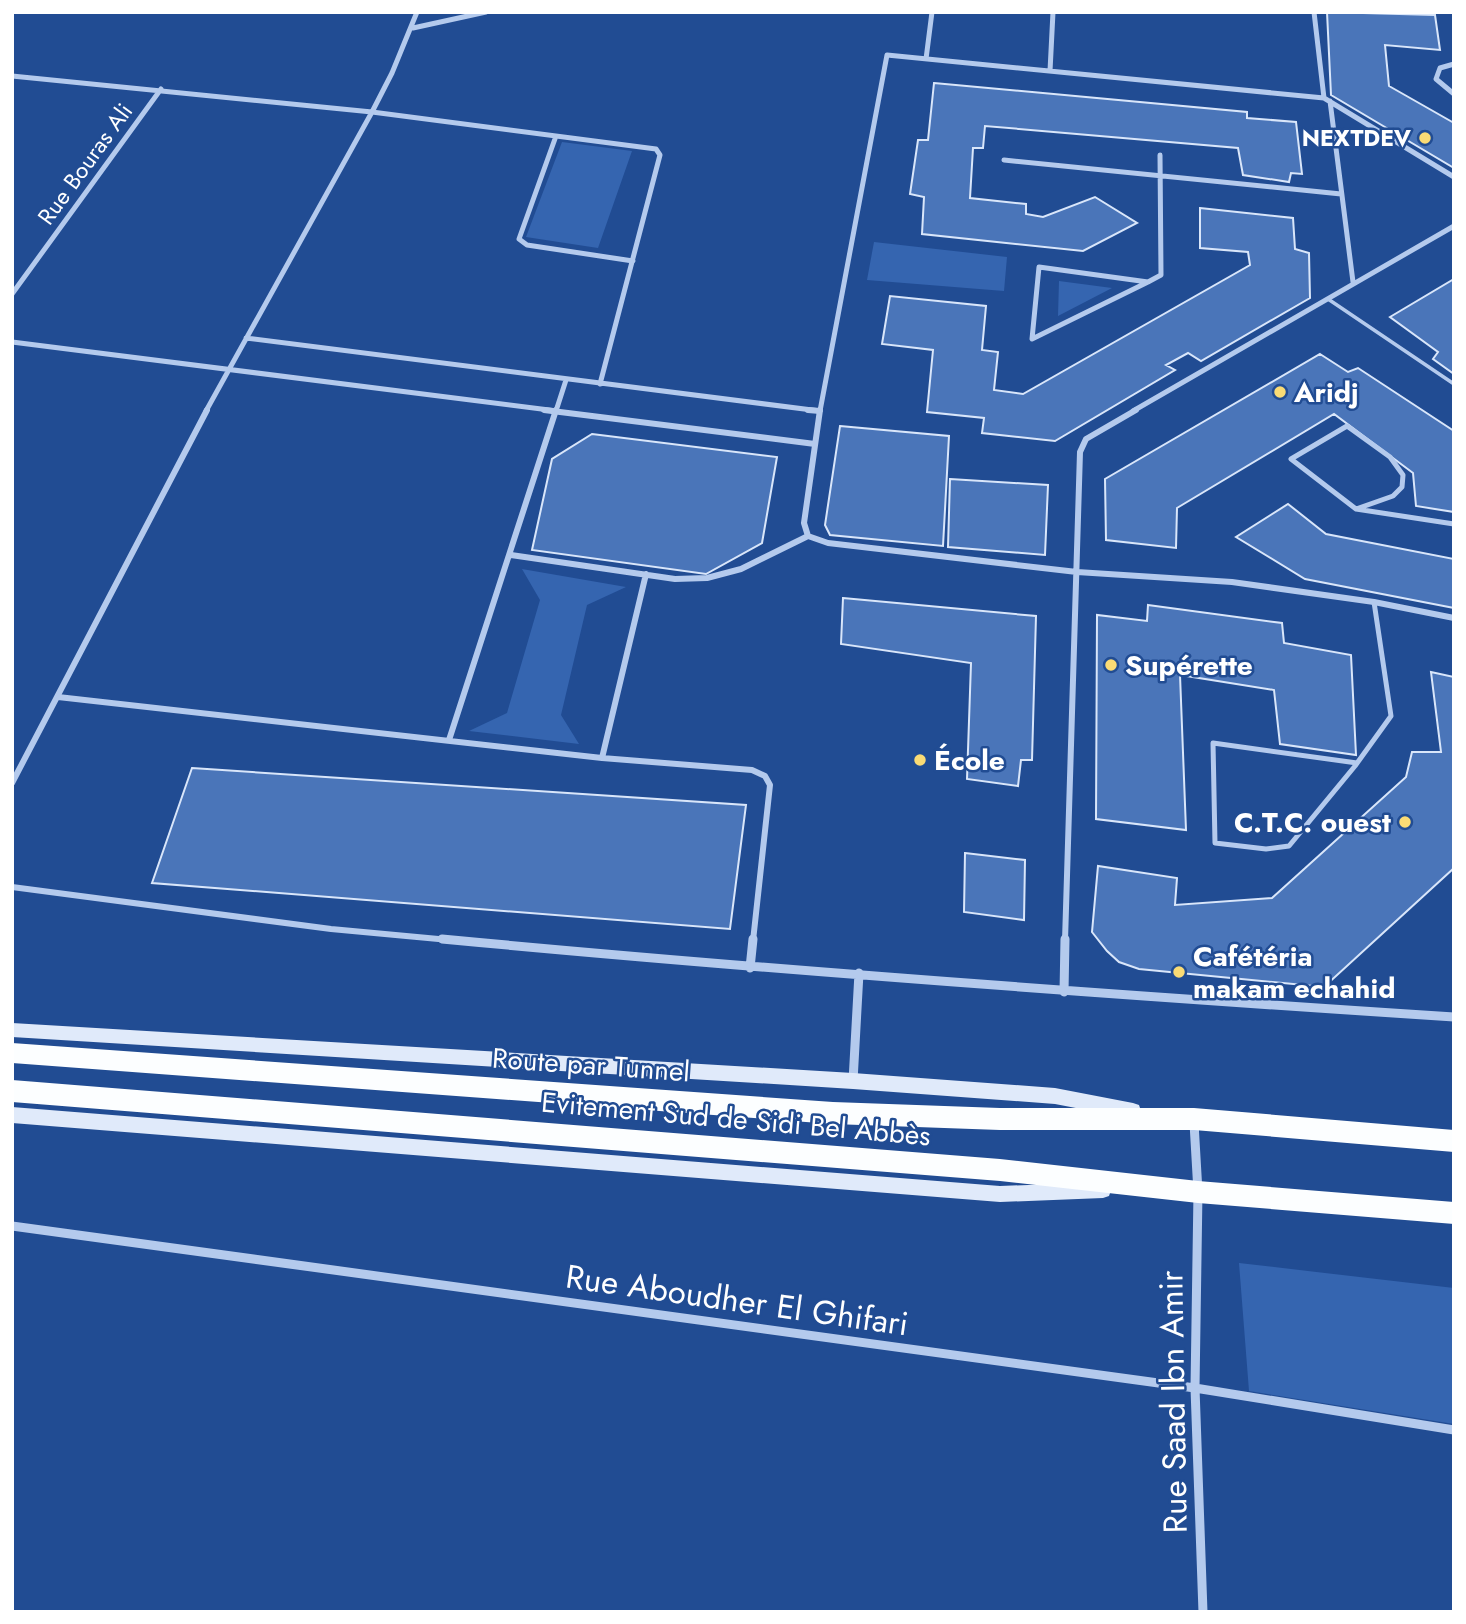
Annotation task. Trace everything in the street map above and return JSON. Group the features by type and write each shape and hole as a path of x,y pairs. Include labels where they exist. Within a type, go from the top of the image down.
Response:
{"highway":[{"name":"Route par Tunnel","path":"12,1053 832,1113 1000,1119 1165,1118"},
{"name":"Evitement Sud de Sidi Bel Abbès","path":"12,1091 986,1169 1198,1192 1454,1213"},
{"path":"1165,1118 1454,1141"}],"main road":[{"path":"12,1030 853,1081 1055,1096 1165,1118"},
{"path":"12,1115 1000,1194 1158,1188"}],"street":[{"path":"12,783 228,370 372,112 413,27 417,12"},
{"path":"413,27 486,12"},
{"path":"926,59 933,12"},
{"path":"1050,71 1053,12"},
{"path":"1314,12 1324,98"},
{"path":"808,536 804,523 820,411 887,55 1324,98 1454,177"},
{"path":"1454,64 1440,68 1436,79 1454,94"},
{"path":"12,76 372,112 651,147 659,152 600,384"},
{"name":"Rue Bouras Ali","path":"12,294 161,89"},
{"path":"1330,102 1353,282"},
{"path":"556,136 519,239 527,245 633,261"},
{"path":"1148,282 1039,267 1032,340 1148,282 1161,275 1160,156"},
{"path":"1004,160 1342,194"},
{"path":"1063,992 1079,463 1086,439 1353,282 1454,226"},
{"path":"246,338 820,411"},
{"path":"12,342 815,444"},
{"path":"449,740 566,380"},
{"path":"511,555 675,579 707,578 741,569 808,536 828,543 1077,572 1232,582 1374,602 1454,618"},
{"path":"602,758 646,574"},
{"path":"58,697 602,758 752,770 765,776 770,785 750,968"},
{"path":"12,887 331,929 750,968 859,973 1063,992 1454,1017"},
{"path":"853,1081 859,973"},
{"name":"Rue Saad Ibn Amir","path":"1194,1119 1198,1192 1195,1388 1203,1612"},
{"name":"Rue Aboudher El Ghifari","path":"12,1226 1195,1388 1454,1430"}],"lane":[{"path":"1328,299 1454,384"},
{"path":"1356,509 1393,496 1402,487 1403,475 1390,457 1347,426 1292,459 1356,509 1454,524"},
{"path":"1357,763 1213,743 1215,843 1266,849 1289,846 1357,763 1391,716 1374,602"}],"shaded area":[{"path":"562,142 632,151 598,248 526,237"},
{"path":"874,242 1007,257 1004,291 867,280"},
{"path":"1059,281 1112,288 1058,316"},
{"path":"522,569 626,587 587,605 561,715 579,744 469,731 507,713 540,600"},
{"path":"1239,1263 1454,1288 1454,1424 1249,1391"}],"building":[{"path":"1327,12 1435,15 1440,50 1385,45 1389,86 1454,123 1454,168 1331,95"},
{"path":"934,83 1247,112 1247,118 1296,122 1302,174 1291,173 1289,182 1243,175 1238,148 985,126 983,148 973,148 970,198 1026,204 1026,214 1043,217 1095,197 1137,223 1083,251 922,234 924,197 910,194 918,140 928,140"},
{"path":"1200,208 1293,218 1295,249 1309,253 1310,298 1201,361 1188,353 1166,365 1175,370 1055,441 982,433 984,418 927,412 933,350 882,344 890,296 986,306 982,350 998,352 994,390 1023,394 1250,265 1248,252 1200,248"},
{"path":"1454,279 1454,374 1433,359 1438,352 1390,317"},
{"path":"1320,354 1348,372 1358,368 1454,431 1454,512 1416,506 1413,473 1334,414 1177,508 1176,548 1106,540 1105,479"},
{"path":"840,426 949,436 943,546 830,535 825,525"},
{"path":"592,434 777,457 762,543 706,574 532,550 552,459"},
{"path":"950,479 1048,485 1045,555 948,547"},
{"path":"1288,504 1326,534 1454,559 1454,608 1305,579 1236,537"},
{"path":"843,598 1036,616 1032,760 1021,760 1018,786 967,779 971,663 841,644"},
{"path":"1148,605 1282,623 1284,643 1351,655 1356,755 1280,744 1274,690 1180,675 1186,830 1096,819 1097,615 1147,621"},
{"name":"C.T.C. ouest","path":"1431,672 1454,677 1454,868 1324,987 1139,969 1119,962 1107,951 1092,932 1098,866 1177,878 1175,905 1272,898 1406,777 1412,752 1441,752"},
{"path":"192,768 746,805 730,929 152,883"},
{"path":"965,853 1025,860 1024,920 964,912"}],"place":[{"name":"NEXTDEV","path":"1425,138"},
{"name":"Aridj","path":"1280,392"},
{"name":"Supérette","path":"1111,665"},
{"name":"École","path":"920,760"},
{"name":"C.T.C. ouest","path":"1405,822"},
{"name":"Cafétéria makam echahid","path":"1179,972"}]}
